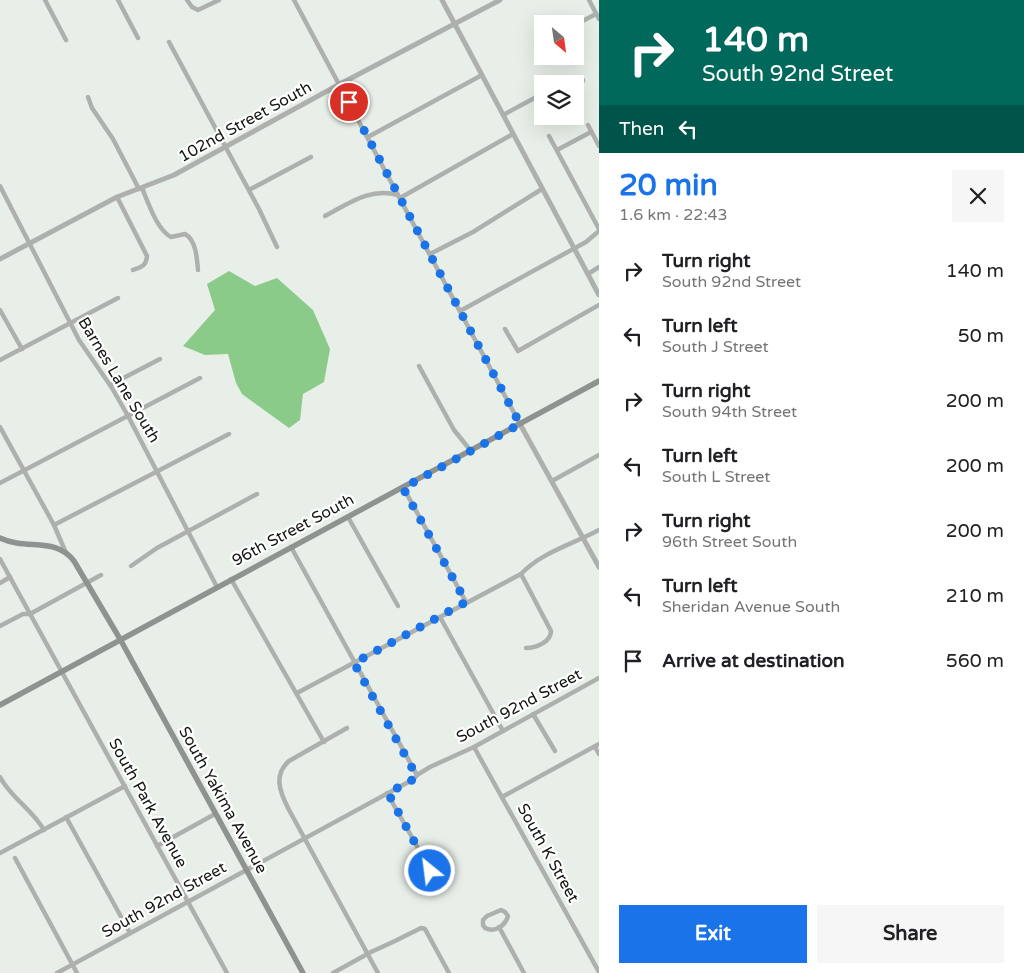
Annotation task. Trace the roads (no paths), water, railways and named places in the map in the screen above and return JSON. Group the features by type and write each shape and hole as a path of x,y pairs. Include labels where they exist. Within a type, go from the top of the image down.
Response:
{"main road":[{"name":"96th Street South","path":"0,705 599,381"},
{"path":"0,538 14,544 52,546 66,553"},
{"name":"South Yakima Avenue","path":"66,553 74,561 120,639 303,973"}],"street":[{"path":"45,0 66,40"},
{"path":"118,0 138,38"},
{"path":"187,0 196,10 201,10 219,0"},
{"path":"294,0 520,424 599,567"},
{"path":"442,0 599,295"},
{"name":"102nd Street South","path":"0,259 116,197 174,175 340,84 500,0"},
{"path":"584,22 598,17 589,0"},
{"path":"169,42 249,190 277,247"},
{"path":"368,137 482,75"},
{"path":"88,97 92,108 113,139 166,234 171,237 185,234 190,238 196,253 198,270"},
{"path":"503,115 534,98"},
{"path":"588,125 599,146"},
{"path":"557,150 591,132"},
{"path":"399,196 513,134"},
{"path":"460,311 586,242 599,230 549,136"},
{"path":"249,190 311,158"},
{"name":"Barnes Lane South","path":"0,186 83,347 128,416 217,586"},
{"path":"430,254 473,232 542,189"},
{"path":"325,216 340,206 362,196 389,192 399,196"},
{"path":"116,197 147,256 144,266 133,270"},
{"path":"588,274 599,267"},
{"path":"0,360 118,298"},
{"path":"504,329 518,351 599,305"},
{"path":"0,310 22,349"},
{"path":"110,386 160,359"},
{"path":"419,366 454,430 471,451"},
{"path":"0,483 200,378"},
{"path":"0,427 54,525 66,553"},
{"path":"54,525 229,434"},
{"path":"552,481 599,455"},
{"path":"403,488 466,602"},
{"path":"131,566 156,548 257,494"},
{"path":"348,517 398,606"},
{"path":"297,693 521,574 541,558 599,530"},
{"path":"291,547 416,775"},
{"name":"South Park Avenue","path":"0,559 227,973"},
{"path":"521,574 550,627 551,634 548,640 531,648 526,648"},
{"path":"0,626 19,615 30,614 101,575"},
{"path":"0,583 10,577"},
{"path":"231,579 324,742"},
{"path":"440,617 503,730"},
{"name":"South 92nd Street","path":"58,973 414,779 416,775 462,751 474,747 599,678"},
{"path":"533,714 555,751"},
{"path":"347,728 289,761 282,770 279,780 282,795 378,973"},
{"path":"502,797 597,746 599,754"},
{"name":"South K Street","path":"474,747 599,972"},
{"path":"0,777 8,790 37,819 44,830"},
{"path":"0,853 125,786"},
{"path":"388,793 430,871 434,883"},
{"path":"157,846 215,814"},
{"path":"66,817 130,933"},
{"path":"15,858 77,973"},
{"path":"501,910 508,916 506,921 499,927 487,930 483,925 483,920 494,912 501,910"},
{"path":"499,927 524,973"},
{"path":"333,973 421,928 424,929 449,973"}]}
